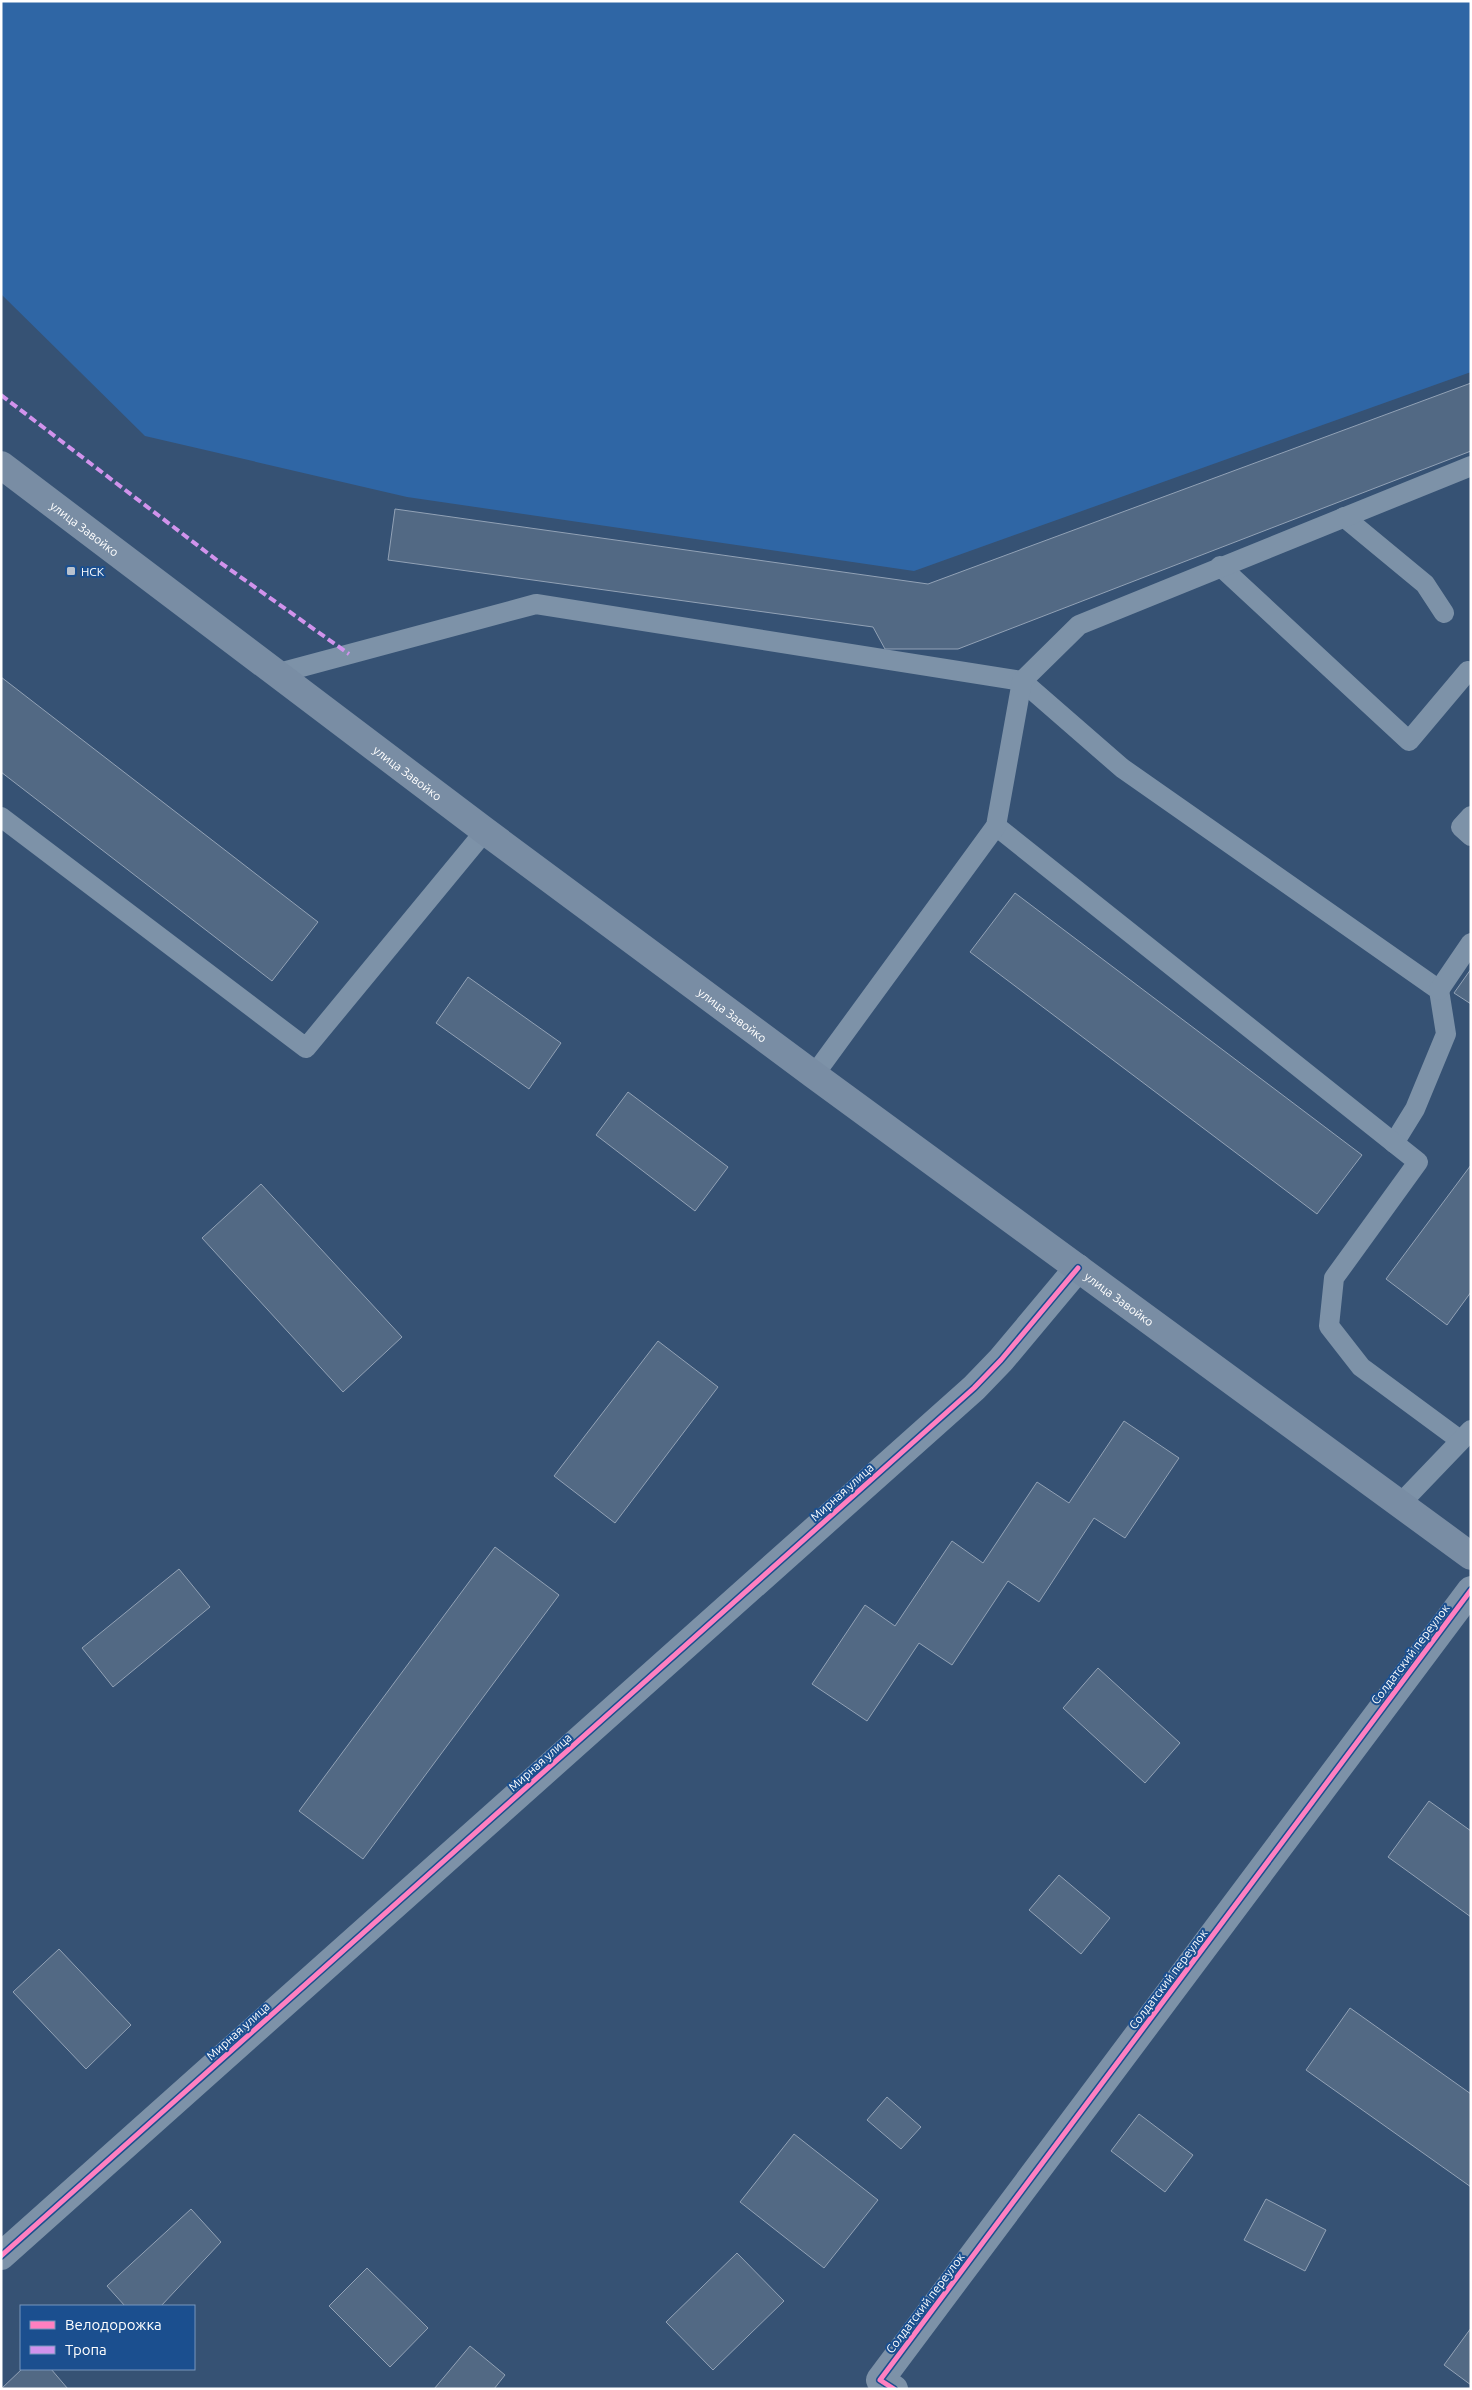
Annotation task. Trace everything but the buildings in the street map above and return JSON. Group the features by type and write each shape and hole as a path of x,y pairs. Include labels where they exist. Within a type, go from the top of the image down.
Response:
{"main road":[{"name":"улица Завойко","path":"1,464 485,831 814,1075 1471,1556"}],"street":[{"name":"Мирная улица","path":"1,2256 974,1388 1001,1360 1078,1268"},
{"name":"Солдатский переулок","path":"882,2386 1471,1590"}],"lane":[{"path":"814,1075 996,826 1022,681 1078,625 1471,466"},
{"path":"1344,517 1425,584 1444,613"},
{"path":"1220,566 1409,741 1468,671"},
{"path":"279,673 536,604 1022,681 1122,768 1439,990"},
{"path":"1471,816 1461,827 1471,836"},
{"path":"1,817 306,1048 485,831"},
{"path":"996,826 1418,1162 1334,1278 1328,1326 1361,1367 1465,1435 1400,1504"},
{"path":"1394,1143 1415,1109 1446,1034 1439,990 1471,943"}],"shaded area":[{"path":"1,1 1471,1 1471,372 914,571 407,497 145,436 1,294"}],"marked path":[{"path":"1,395 218,561 349,654"}],"cycle path":[{"path":"1,2256 974,1388 1001,1360 1078,1268"},
{"path":"894,2389 880,2380 1471,1590"}],"place":[{"name":"НСК","path":"71,571"}]}
